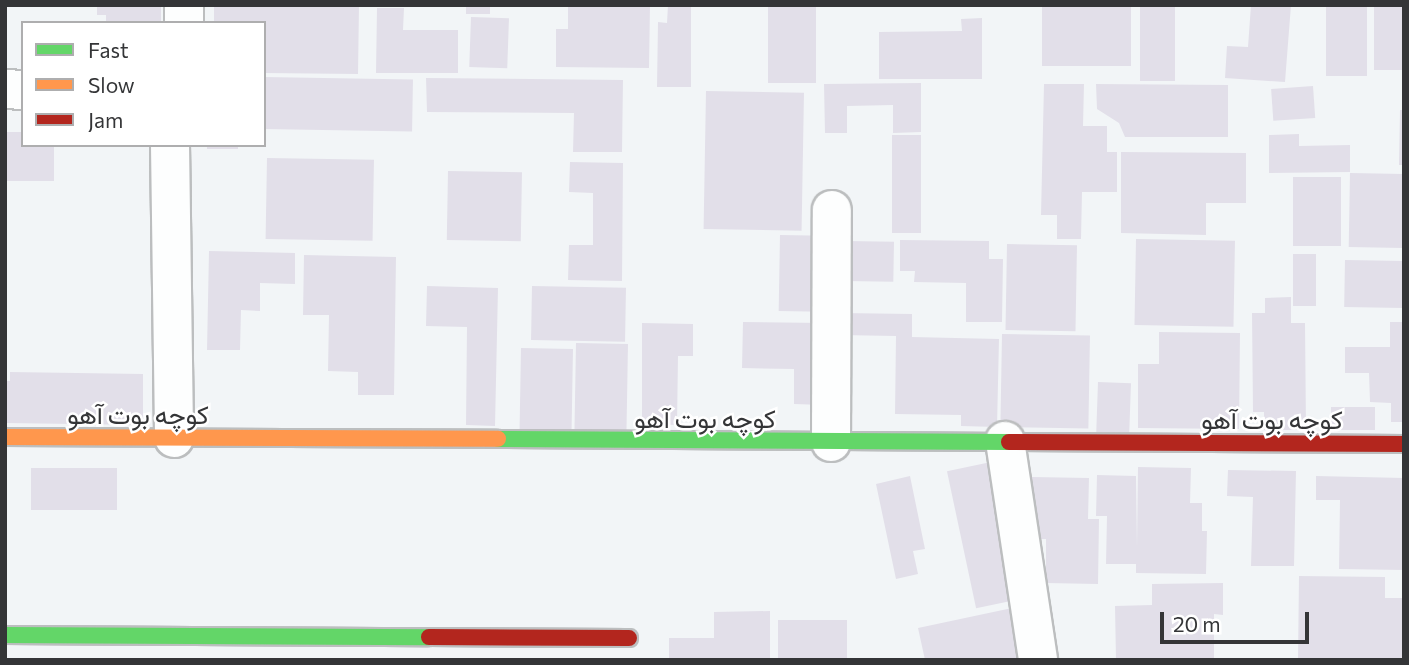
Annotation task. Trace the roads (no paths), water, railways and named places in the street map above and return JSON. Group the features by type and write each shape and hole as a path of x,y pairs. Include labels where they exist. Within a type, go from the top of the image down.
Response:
{"street":[{"path":"170,147 174,438"},
{"path":"831,442 832,210"},
{"name":"کوچه بوت آهو","path":"5,437 1404,444"},
{"path":"1004,441 1038,660"},
{"path":"5,635 629,638"}]}
